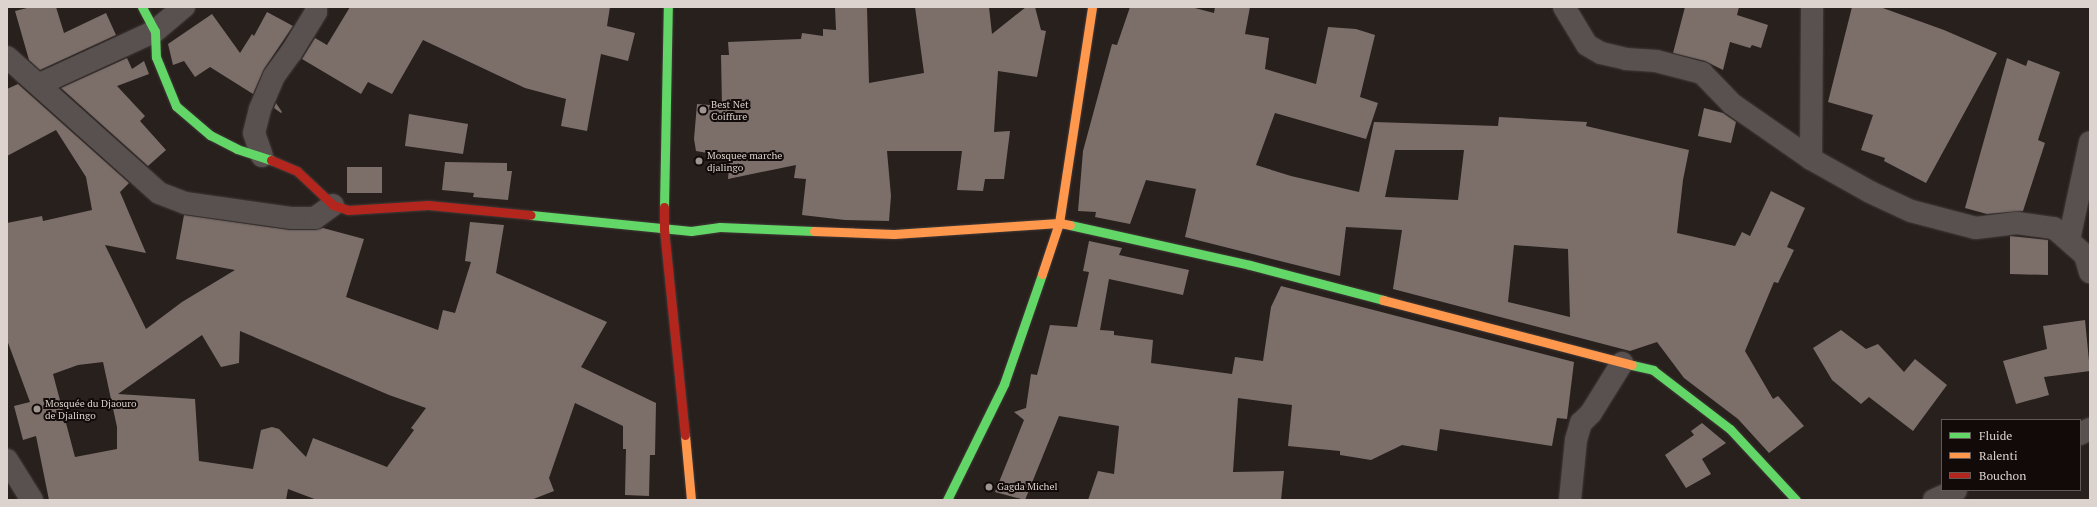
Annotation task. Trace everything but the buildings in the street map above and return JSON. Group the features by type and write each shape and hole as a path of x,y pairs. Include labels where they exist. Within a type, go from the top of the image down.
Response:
{"street":[{"path":"142,7 155,31 156,56 176,106 210,135 237,149 262,156 297,171 333,205 348,210 366,211 428,205 664,230 691,231 720,227 894,234 1059,223 1250,265 1653,370 1704,407 1730,429 1796,500"},
{"path":"40,84 155,31 184,7"},
{"path":"262,156 254,132 260,109 274,76 291,53 316,12 316,7"},
{"path":"668,7 664,230 691,500"},
{"path":"947,500 1004,384 1059,223 1092,7"},
{"path":"1564,7 1587,45 1600,53 1626,59 1656,60 1702,73 1732,104 1812,159 1870,192 1912,210 1976,228 2017,223 2054,228 2085,255 2090,272"},
{"path":"1812,7 1812,159"},
{"path":"7,57 40,84 159,193 185,204 292,218 315,218 333,205"},
{"path":"2068,240 2090,142"},
{"path":"1570,500 1576,440 1581,423 1591,413 1622,363"},
{"path":"7,460 32,500"},
{"path":"1934,500 1954,491"}],"traffic: fast":[{"path":"142,7 155,31 156,57 176,106 210,135 237,149 271,160"},
{"path":"664,207 668,7"},
{"path":"531,215 691,231 720,227 814,231"},
{"path":"1070,225 1250,265 1383,300"},
{"path":"947,500 1004,384 1042,274"},
{"path":"1632,365 1653,370 1730,429 1796,500"}],"traffic: slow":[{"path":"1042,274 1059,223 1092,7"},
{"path":"814,231 894,234 1059,223 1070,225"},
{"path":"1383,300 1632,365"},
{"path":"685,435 691,500"}],"traffic: jam":[{"path":"271,160 297,171 333,205 348,210 428,205 531,215"},
{"path":"664,207 664,229 685,435"}],"place":[{"name":"Best Net Coiffure","path":"703,110"},
{"name":"Mosquee marche djalingo","path":"699,161"},
{"name":"Mosquée du Djaouro de Djalingo","path":"37,409"},
{"name":"Gagda Michel","path":"989,487"}]}
